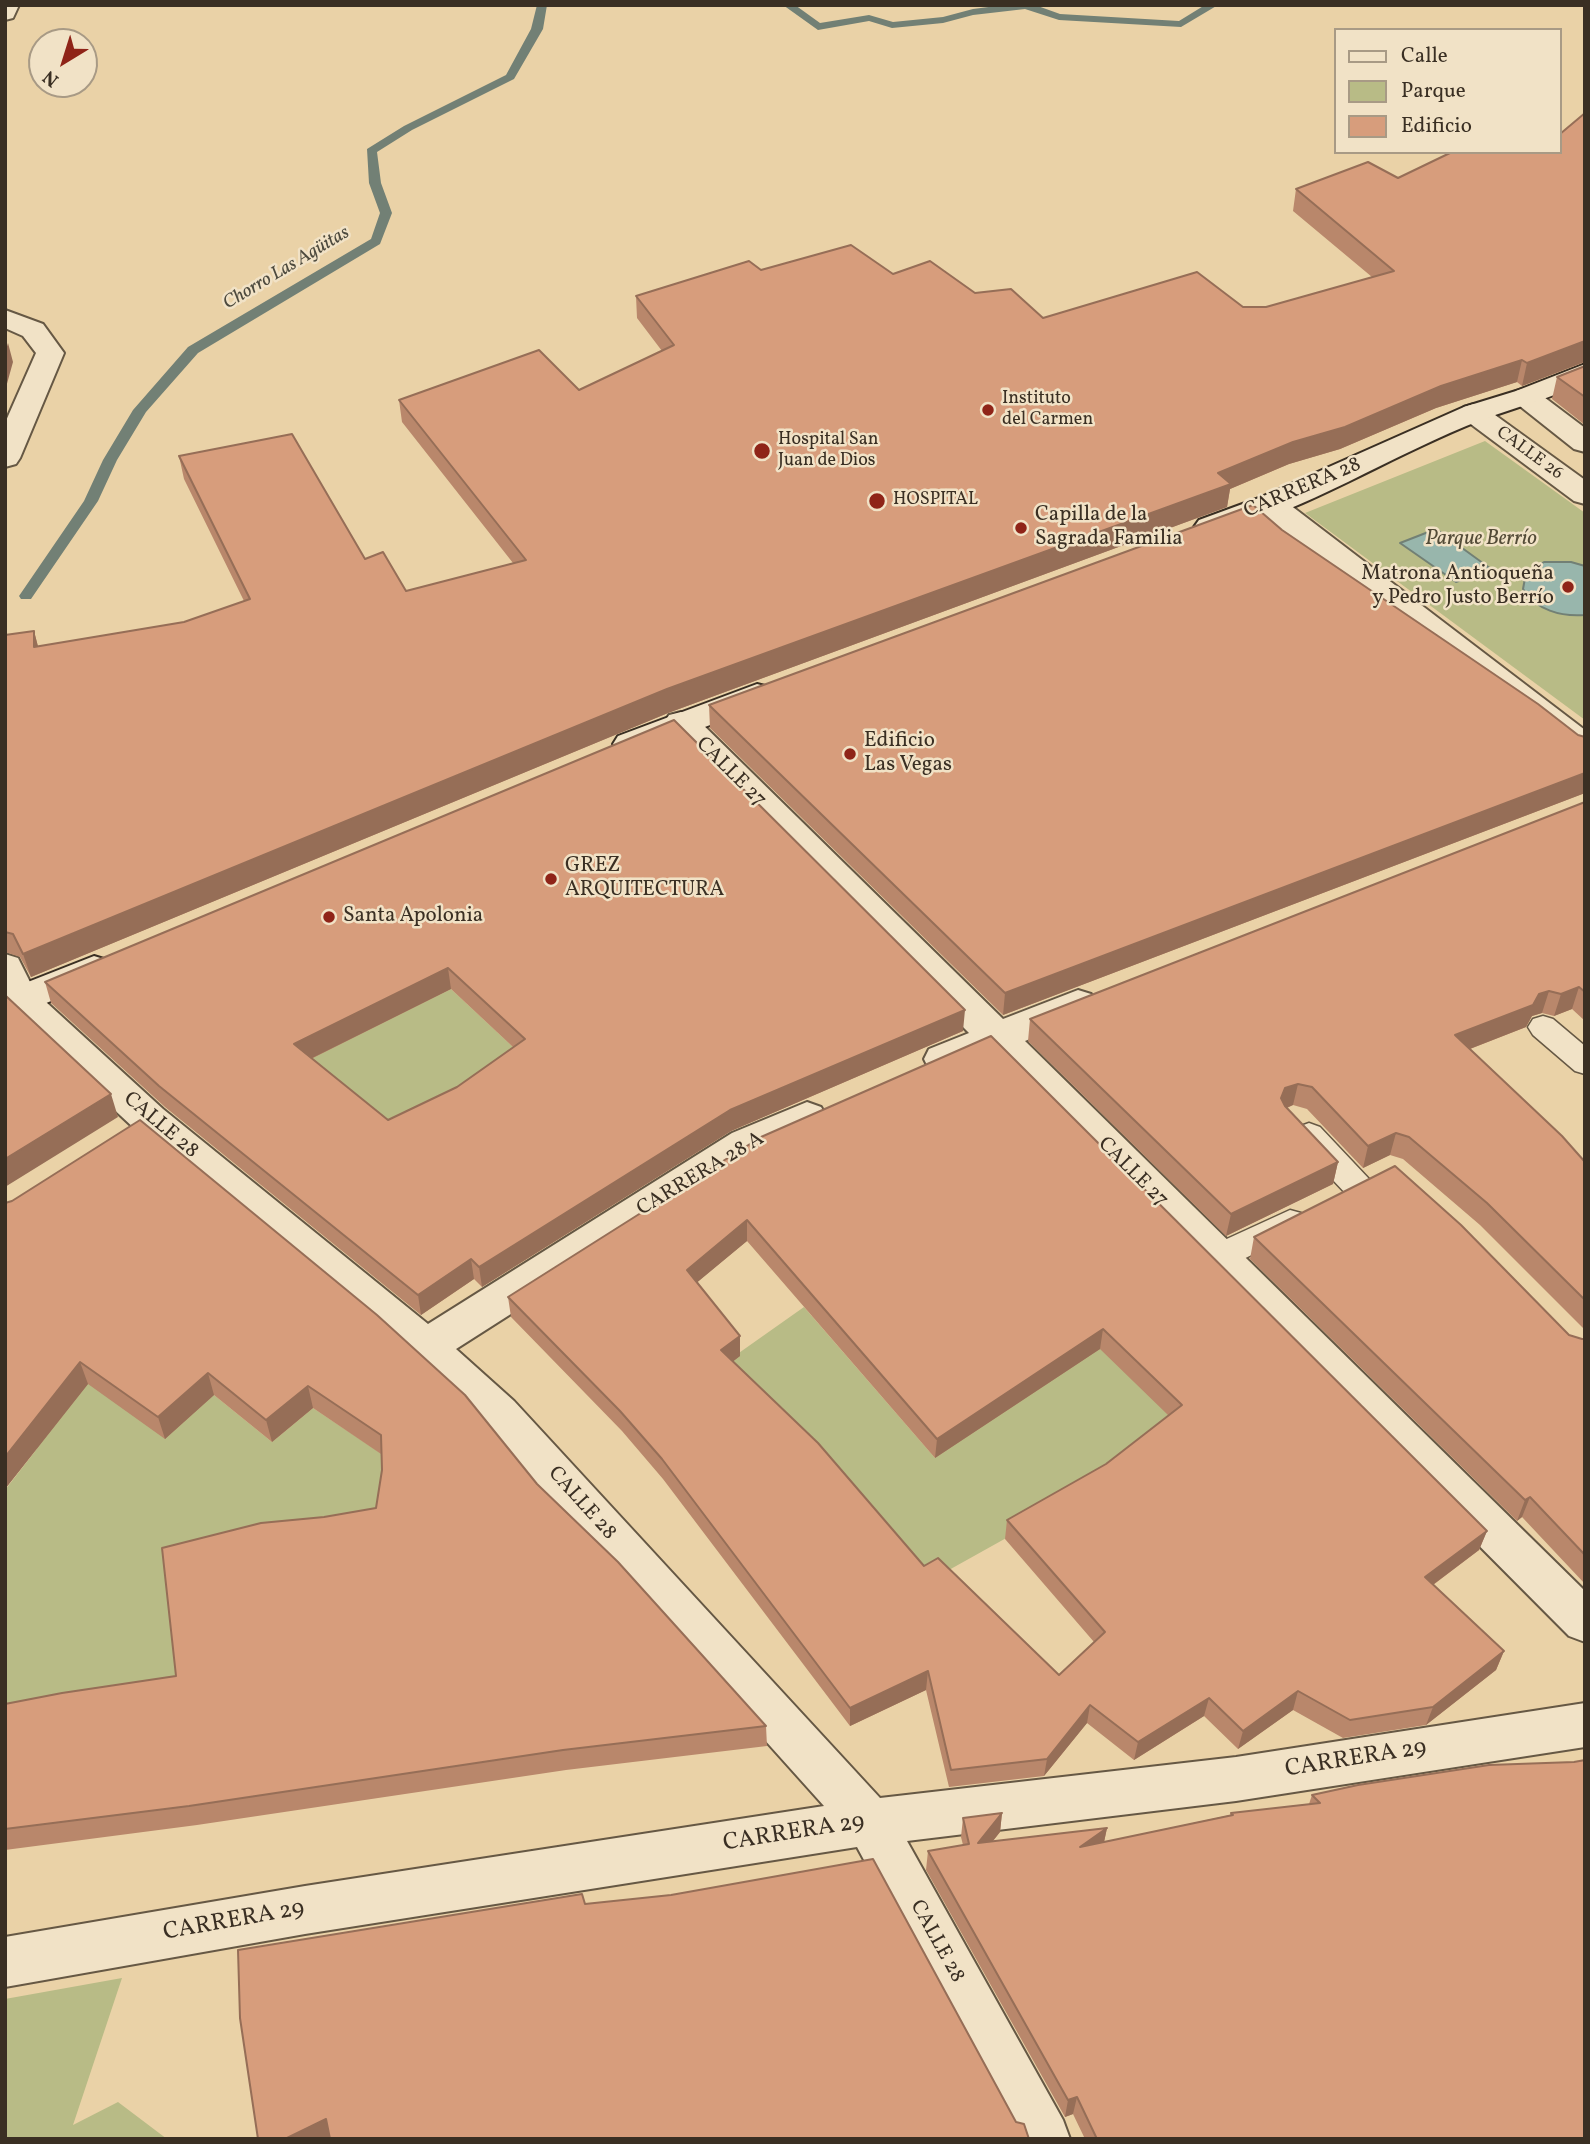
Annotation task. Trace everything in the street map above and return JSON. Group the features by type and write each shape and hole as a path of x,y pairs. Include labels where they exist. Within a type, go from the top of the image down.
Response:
{"street":[{"path":"5,13 7,5"},
{"path":"5,318 33,330 50,353 5,458"},
{"name":"CARRERA 28","path":"1180,539 1270,505 1474,414 1585,373"},
{"name":"CALLE 26","path":"1526,397 1585,443"},
{"name":"CALLE 26","path":"1474,414 1585,495"},
{"path":"1270,505 1585,747"},
{"path":"604,755 681,723 783,686"},
{"name":"CALLE 27","path":"681,723 1585,1622"},
{"path":"10,991 121,958"},
{"name":"CALLE 28","path":"10,991 132,1129 426,1347 499,1414 870,1822 1044,2139"},
{"path":"908,1074 1110,991"},
{"name":"CARRERA 28 A","path":"426,1347 746,1144 845,1101"},
{"name":"CARRERA 29","path":"5,1962 305,1910 870,1822 1236,1779 1585,1725"}],"lane":[{"path":"1543,1027 1585,1063"},
{"path":"1217,1257 1347,1194 1294,1119"}],"green space":[{"name":"Parque Berrío","path":"1485,441 1585,513 1585,720 1305,513"},
{"path":"451,989 527,1060 391,1141 297,1064"},
{"path":"969,1190 1178,1425 1026,1527 922,1585 719,1367 804,1307 935,1458"},
{"path":"68,1370 214,1395 272,1442 313,1408 385,1456 388,1527 183,1697 5,1726 5,1490 36,1450"},
{"path":"122,1978 73,2125 118,2102 167,2139 5,2139 5,1999"}],"water":[{"path":"1436,529 1491,569 1456,582 1400,543"},
{"path":"1544,562 1571,562 1585,566 1585,615 1550,611 1528,596 1523,589 1526,573"}],"building":[{"path":"1585,113 1585,341 1527,363 1522,360 1441,386 1345,427 1293,442 1218,473 1231,484 667,689 23,954 13,934 5,932 5,635 34,631 34,647 184,622 250,599 179,456 292,434 365,559 383,552 406,591 526,560 399,400 539,350 579,390 674,345 636,296 749,261 761,270 851,245 893,274 930,261 975,293 1011,289 1043,318 1197,272 1243,307 1266,307 1394,271 1296,189 1368,162 1398,178 1448,154 1562,154 1562,132"},
{"path":"1585,366 1585,397 1557,377"},
{"path":"1253,505 1282,530 1538,704 1578,735 1585,737 1585,773 1005,993 709,705"},
{"path":"674,720 965,1010 730,1110 479,1267 471,1259 418,1295 159,1086 45,982","holes":["448,968 525,1039 457,1087 388,1120 294,1044"]},
{"path":"1585,802 1585,992 1579,987 1561,994 1549,991 1539,994 1533,1005 1455,1035 1562,1136 1585,1162 1585,1300 1487,1203 1409,1137 1396,1133 1368,1146 1312,1087 1298,1084 1285,1088 1281,1098 1285,1106 1338,1162 1231,1214 1030,1019"},
{"path":"5,997 111,1094 5,1159"},
{"path":"991,1036 1487,1531 1425,1577 1504,1651 1433,1707 1350,1720 1298,1691 1243,1731 1209,1698 1138,1742 1090,1705 1047,1759 951,1770 928,1671 850,1708 662,1459 620,1411 508,1297 761,1137","holes":["747,1220 937,1439 1103,1329 1182,1405 1106,1464 1007,1520 1105,1632 1059,1675 938,1558 924,1566 818,1443 721,1350 740,1336 687,1270"]},
{"path":"140,1120 377,1315 465,1395 537,1484 618,1562 766,1726 563,1750 189,1806 5,1829 5,1704 176,1676 162,1548 261,1523 324,1517 376,1508 382,1470 381,1435 308,1386 266,1420 208,1373 158,1417 80,1362 5,1457 5,1203"},
{"path":"1395,1166 1461,1225 1569,1335 1585,1339 1585,1555 1530,1497 1525,1500 1254,1237"},
{"path":"1585,1760 1585,2139 1097,2139 1077,2097 1068,2100 928,1851 969,1844 963,1818 1002,1813 978,1843 1107,1828 1080,1847 1233,1815 1231,1813 1320,1803 1312,1795 1358,1785 1489,1765"},
{"path":"873,1859 1016,2122 1024,2124 1029,2139 330,2139 326,2119 285,2139 258,2139 240,2018 238,1950 582,1894 585,1904 671,1895"}],"waterway":[{"name":"Chorro Las Agüitas","path":"26,596 91,501 110,460 140,410 193,350 376,241 386,213 375,183 371,151 408,128 510,77 537,29 542,5"},
{"path":"788,5 818,27 869,18 892,25 943,20 973,12 1026,6 1059,17 1181,24 1213,5"}],"place":[{"name":"Instituto del Carmen","path":"988,410"},
{"name":"Hospital San Juan de Dios","path":"762,451"},
{"name":"HOSPITAL","path":"877,501"},
{"name":"Capilla de la Sagrada Familia","path":"1021,528"},
{"name":"Matrona Antioqueña y Pedro Justo Berrío","path":"1568,587"},
{"name":"Edificio Las Vegas","path":"850,754"},
{"name":"GREZ ARQUITECTURA","path":"551,879"},
{"name":"Santa Apolonia","path":"329,917"}]}
